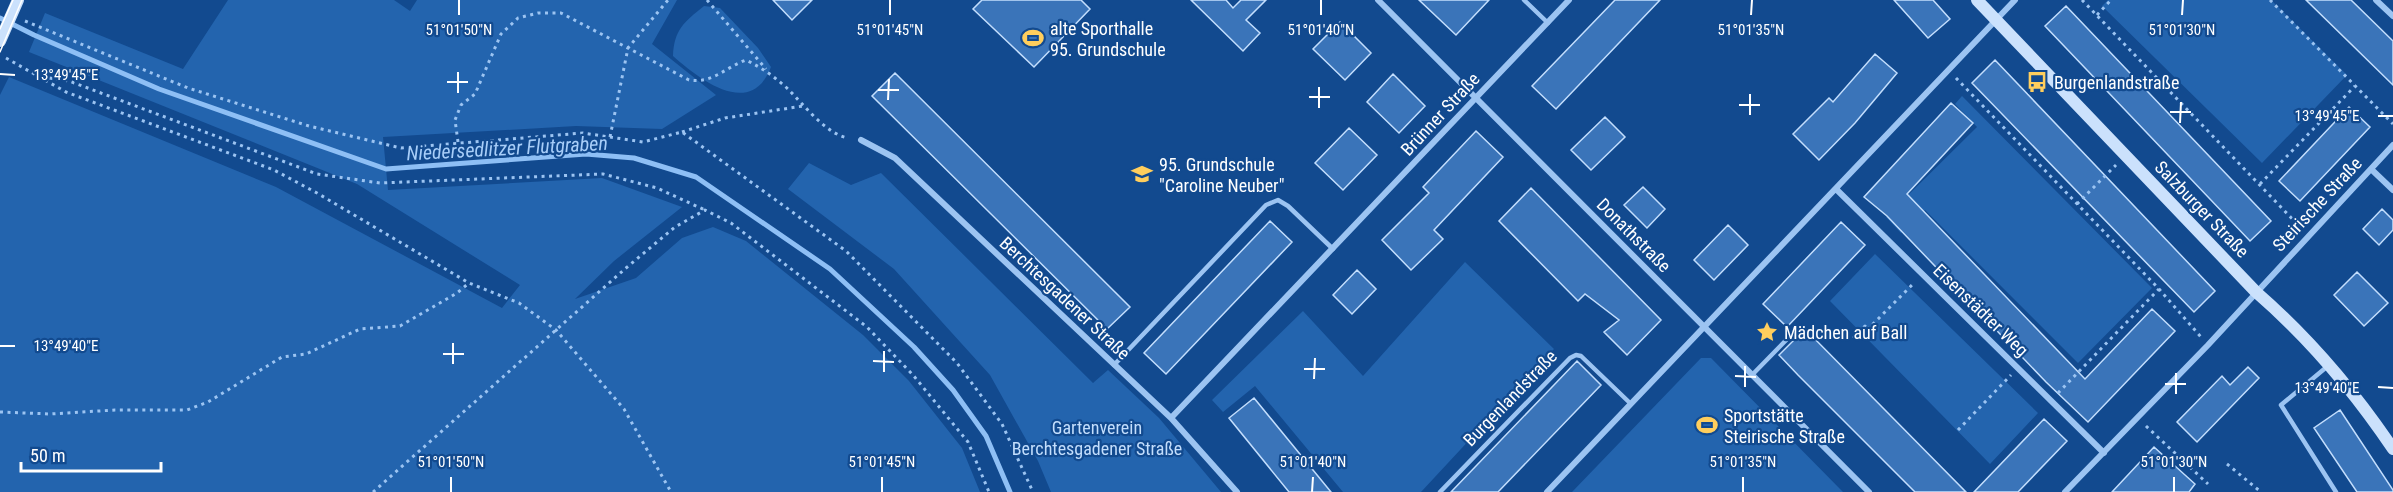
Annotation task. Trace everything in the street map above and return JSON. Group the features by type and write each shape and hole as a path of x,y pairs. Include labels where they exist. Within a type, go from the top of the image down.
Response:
{"street":[{"path":"0,41 18,0"},
{"name":"Donathstraße","path":"1378,0 1869,492"},
{"name":"Brünner Straße","path":"1171,418 1569,0"},
{"name":"Salzburger Straße","path":"1977,0 2256,292 2294,325 2329,365 2393,449"},
{"path":"1547,492 2015,0"},
{"path":"2376,0 2393,16"},
{"name":"Berchtesgadener Straße","path":"861,140 895,158 1171,418 1237,492"},
{"name":"Steirische Straße","path":"2065,492 2208,345 2393,145"},
{"path":"2371,169 2393,190"},
{"name":"Eisenstädter Weg","path":"1836,189 2052,399 2104,453"}],"lane":[{"path":"1524,0 1548,22"},
{"path":"1114,365 1266,205 1278,200 1288,206 1333,249"},
{"path":"1752,375 1795,331"},
{"name":"Burgenlandstraße","path":"1440,492 1570,358 1576,355 1581,356 1631,404"},
{"path":"2329,365 2281,405 2336,492"}],"path":[{"path":"610,137 628,48 668,0"},
{"path":"707,0 769,73 803,106 840,136 851,139"},
{"path":"2082,0 2308,236"},
{"path":"2097,15 2111,0"},
{"path":"2270,0 2393,124"},
{"path":"458,142 455,120 461,105 475,94 501,34 518,18 538,13 561,13 689,80 712,79 733,64 746,60 769,73"},
{"path":"11,15 188,88 309,126 401,148 583,133 643,142 725,118 803,106"},
{"path":"6,58 66,92 274,170 317,193 469,284 519,303 556,330 624,409 671,492"},
{"path":"1947,70 2159,289 2208,345"},
{"path":"38,76 69,81 317,174 380,183 603,174 657,188 731,224 867,327 913,375 968,442 989,492"},
{"path":"2260,184 2355,86"},
{"path":"682,132 846,250 957,363 1002,424 1033,492"},
{"path":"2077,204 2126,156"},
{"path":"373,492 675,227 705,210"},
{"path":"0,412 50,414 115,410 187,410 208,402 282,357 306,354 360,329 400,326 414,320 469,284"},
{"path":"2052,399 2159,289"},
{"path":"1862,335 1905,293"},
{"path":"1853,338 1865,326 1868,329"},
{"path":"1958,430 1999,387"},
{"path":"2137,418 2208,484"},
{"path":"2227,464 2261,492"}],"green space":[{"path":"228,0 394,0 410,11 417,0 677,0 652,44 716,95 662,129 576,126 383,137 388,190 602,178 682,207 614,261 575,299 636,278 682,238 713,227 746,241 863,335 909,381 962,448 980,492 0,492 0,95 9,77 276,187 502,308 520,285 357,184 29,52 45,13 183,69"},
{"path":"2108,0 2271,0 2347,75 2262,163 2102,6"},
{"path":"704,6 720,8 758,48 771,67 762,82 751,91 738,93 711,84 673,56 675,39 681,27"},
{"path":"1962,96 2152,288 2078,363 1925,210 1901,233 1886,217 1977,127 1955,104"},
{"name":"Gartenverein Berchtesgadener Straße","path":"809,163 851,185 881,173 1093,383 1108,370 1159,418 1221,492 1051,492 1038,461 990,375 894,269 788,189"},
{"path":"1875,254 2038,413 1990,464 1830,301"},
{"path":"1465,262 1554,349 1421,492 1343,492 1255,386 1223,412 1212,400 1303,311 1363,376"},
{"name":"Sportstätte Steirische Straße","path":"1701,358 1711,358 1843,492 1572,492"}],"building":[{"path":"773,0 812,0 792,20"},
{"name":"alte Sporthalle 95. Grundschule","path":"982,0 1081,0 1090,9 1034,67 973,9"},
{"path":"1191,0 1226,0 1233,8 1241,0 1266,0 1246,20 1260,33 1243,51"},
{"path":"1419,0 1489,0 1456,35"},
{"path":"1615,0 1660,0 1556,109 1532,86"},
{"path":"1894,0 1933,0 1950,19 1928,38"},
{"path":"2306,0 2351,0 2393,41 2393,85"},
{"path":"2066,6 2271,221 2250,241 2045,26"},
{"path":"1340,22 1371,53 1345,80 1313,49"},
{"path":"1875,54 1897,73 1855,123 1819,160 1793,134 1829,98 1833,102"},
{"path":"1995,60 2215,291 2194,312 1972,83"},
{"path":"895,73 1130,307 1107,329 872,96"},
{"path":"1393,74 1425,106 1399,133 1367,102"},
{"path":"1951,103 1973,123 1907,194 2085,379 2152,309 2175,331 2088,422 2046,382 1887,216 1864,197"},
{"path":"2349,107 2370,127 2300,201 2279,181"},
{"path":"1605,117 1625,137 1591,170 1571,150"},
{"path":"1349,128 1377,155 1343,190 1315,163"},
{"path":"1476,131 1503,157 1434,230 1443,239 1411,270 1382,240 1429,193 1423,187"},
{"path":"1643,187 1665,209 1647,228 1624,205"},
{"path":"1531,188 1661,320 1627,355 1604,332 1619,320 1585,294 1578,301 1499,221"},
{"path":"2382,209 2393,220 2393,230 2379,245 2363,229"},
{"path":"1270,221 1292,242 1166,374 1144,353"},
{"path":"1841,222 1865,245 1787,327 1763,304"},
{"path":"1728,225 1748,245 1714,280 1694,260"},
{"path":"1357,270 1376,289 1352,314 1333,295"},
{"path":"2357,272 2388,303 2364,326 2334,295"},
{"path":"1805,329 1966,492 1915,492 1798,375 1779,355"},
{"path":"1577,361 1601,385 1498,492 1451,492"},
{"path":"2248,367 2259,378 2197,442 2177,422 2222,376 2230,385"},
{"path":"1254,398 1331,492 1289,492 1229,418"},
{"path":"2340,410 2393,492 2357,492 2314,428"},
{"path":"2044,419 2067,441 2018,492 1974,492"},
{"path":"2154,447 2195,484 2189,492 2112,492"}],"waterway":[{"name":"Niedersedlitzer Flutgraben","path":"0,18 159,89 386,169 586,154 634,158 696,177 830,269 914,347 953,390 986,436 1010,492"}],"tram line":[{"path":"0,29 13,0"},
{"path":"0,52 22,0"}],"place":[{"name":"alte Sporthalle 95. Grundschule","path":"1033,38"},
{"name":"Burgenlandstraße","path":"2037,82"},
{"name":"95. Grundschule \"Caroline Neuber\"","path":"1142,174"},
{"name":"Mädchen auf Ball","path":"1767,332"},
{"name":"Sportstätte Steirische Straße","path":"1707,425"}]}
